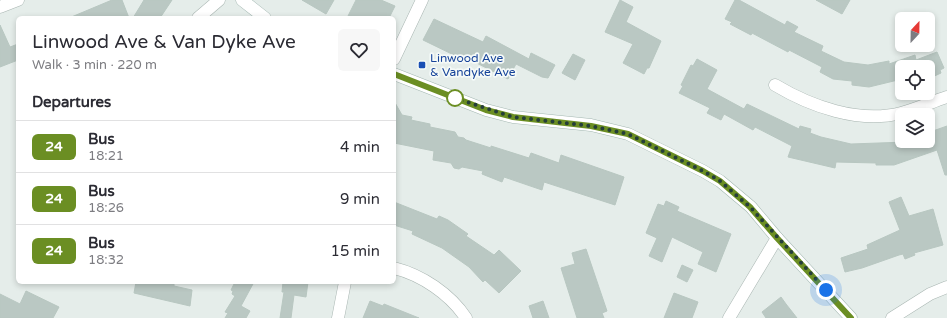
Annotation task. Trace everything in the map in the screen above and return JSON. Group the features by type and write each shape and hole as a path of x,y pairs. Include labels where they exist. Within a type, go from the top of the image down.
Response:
{"street":[{"path":"0,7 18,0"},
{"path":"200,16 219,0"},
{"path":"242,0 262,16"},
{"path":"396,55 422,0"},
{"path":"396,75 486,110 513,117 591,126 628,134 720,181 750,207 851,318"},
{"path":"775,85 796,97 820,107 862,115 900,114 947,97"},
{"path":"729,318 736,304 777,238"},
{"path":"396,269 416,276 438,288 452,301 466,318"},
{"path":"338,318 345,284"},
{"path":"892,318 930,294 947,287"}],"building":[{"path":"112,0 122,0 128,16 74,16"},
{"path":"144,0 172,0 161,16 134,16"},
{"path":"302,0 334,0 326,14"},
{"path":"356,0 381,0 395,6 390,16 348,16"},
{"path":"620,0 633,7 626,22 661,41 649,68 647,68 644,74 623,63 633,44 605,32"},
{"path":"735,0 739,0 785,25 787,21 798,27 794,32 823,46 821,51 844,62 868,65 889,61 889,64 895,62 895,81 869,87 852,85 852,81 833,79 820,72 822,67 789,50 788,52 752,33 751,35 730,24 732,22 725,19"},
{"path":"816,0 850,0 842,14"},
{"path":"434,19 483,42 486,36 529,59 531,53 555,65 548,78 542,77 516,64 508,79 461,55 460,58 423,40"},
{"path":"0,25 10,47 16,45 16,61 0,67"},
{"path":"937,52 944,68 940,70 941,73 935,76 935,60 916,60"},
{"path":"573,54 585,60 575,80 562,73"},
{"path":"915,55 916,60 901,60"},
{"path":"697,59 717,70 707,89 744,109 747,104 799,129 800,126 811,129 810,133 821,137 851,144 895,142 895,148 935,148 935,130 947,126 947,175 945,175 937,150 894,165 836,162 835,168 788,157 792,146 755,127 753,130 724,114 721,120 707,113 710,108 679,93 683,86 681,85 691,65 693,66"},
{"path":"396,104 402,115 412,117 411,120 430,124 430,127 455,132 458,137 491,148 491,146 529,158 531,153 559,163 561,155 624,177 615,205 544,182 542,190 504,177 502,182 482,174 483,171 462,167 459,169 454,168 451,163 433,160 434,151 396,143"},
{"path":"901,197 909,216 933,209 943,245 914,253 915,255 905,259 903,254 862,268 845,272 841,258 868,249 867,245 900,230 889,202"},
{"path":"666,201 679,207 677,211 731,234 716,272 698,264 703,252 672,237 662,262 649,256 657,238 646,233 658,204 664,206"},
{"path":"396,203 437,219 439,216 448,220 468,234 466,236 494,255 499,250 521,271 499,293 485,280 483,282 469,267 442,248 412,234 413,231 396,226"},
{"path":"586,249 607,311 602,313 604,318 577,318 561,268 575,264 572,253"},
{"path":"682,265 693,270 687,282 677,277"},
{"path":"136,284 174,284 174,286 192,290 190,306 134,293"},
{"path":"234,284 253,284 241,306 250,311 246,318 225,318 228,313 225,312 235,296 232,294 233,291 231,290"},
{"path":"283,284 308,284 306,297 294,295 291,318 280,318 284,292 282,292"},
{"path":"26,291 59,307 53,318 0,318 0,294 20,304"},
{"path":"674,293 698,302 692,318 664,318"},
{"path":"781,297 797,318 766,318 762,312"},
{"path":"370,301 383,306 384,304 419,318 363,318"},
{"path":"543,301 549,318 533,318 529,306"}],"bus line":[{"name":"24","path":"396,75 486,110 513,117 591,126 628,134 703,171 720,181 750,207 851,318"}],"place":[{"name":"Linwood Ave & Vandyke Ave","path":"422,65"}],"route":[{"path":"455,98 486,110 513,117 591,126 628,134 703,171 720,181 750,207 826,290"}]}
